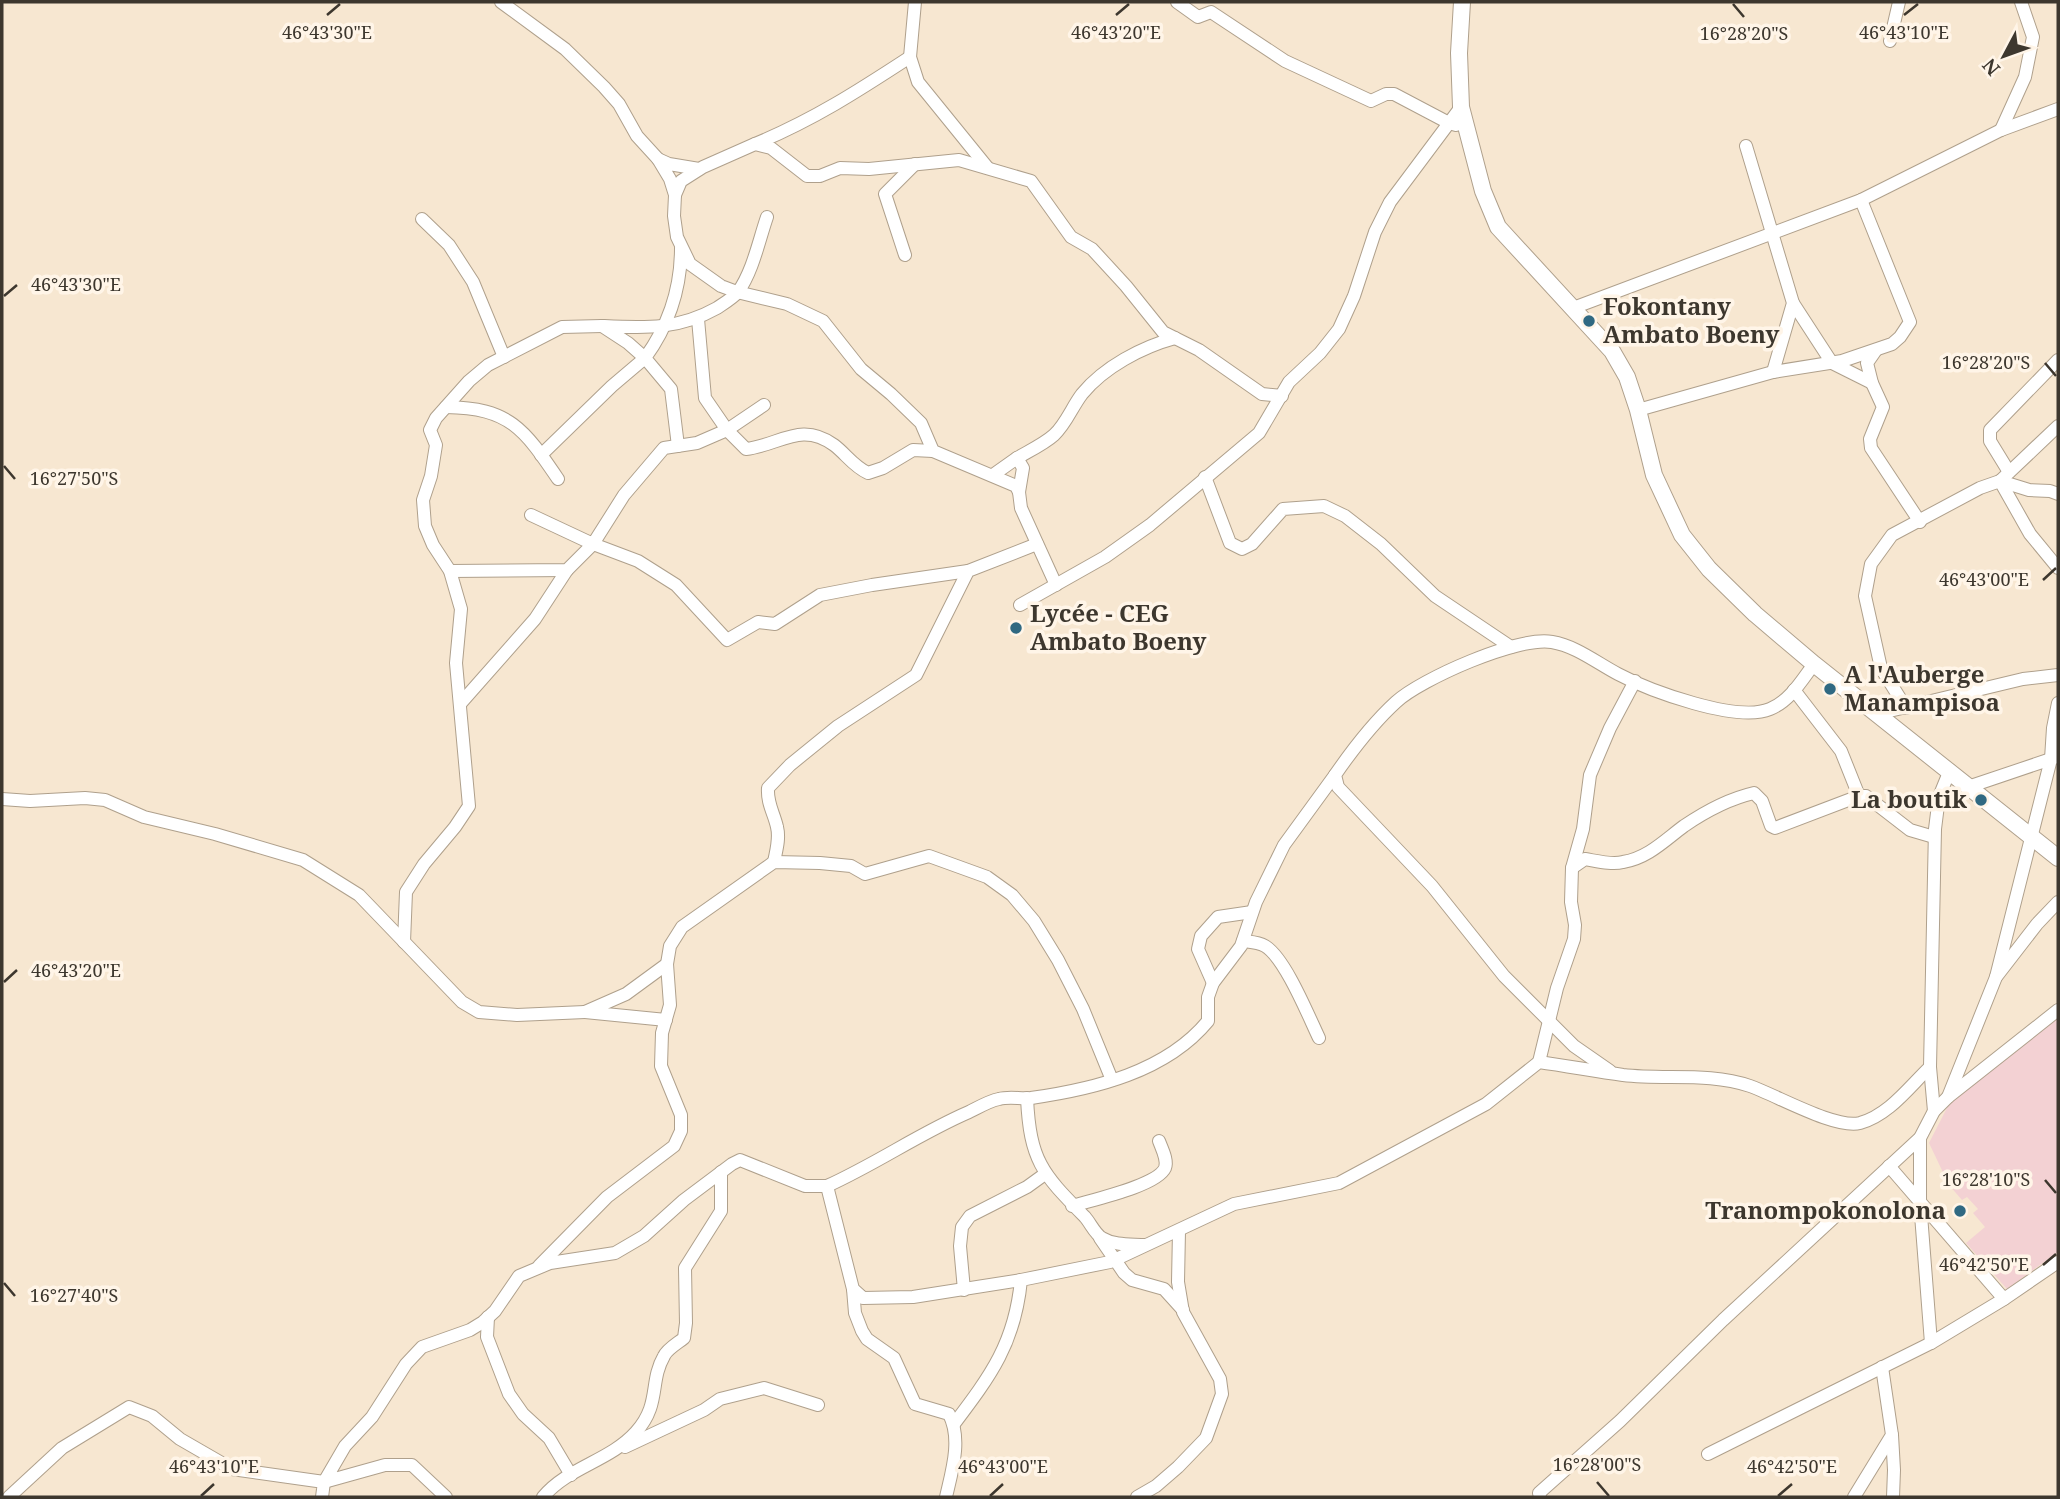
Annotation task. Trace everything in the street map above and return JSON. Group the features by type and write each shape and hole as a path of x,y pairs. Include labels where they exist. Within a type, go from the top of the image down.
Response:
{"street":[{"path":"500,2 565,49 619,104 637,136 658,159 670,179 675,195 677,237 690,264 721,286 787,304 823,321 861,369 921,423 933,451"},
{"path":"915,2 910,57 918,82 987,167"},
{"path":"1177,2 1198,17 1211,12 1285,61 1371,101 1386,94 1394,94 1449,123 1467,128"},
{"path":"1462,2 1459,53 1461,107 1483,191 1498,227 1612,351 1628,377 1654,475 1682,535 1709,569 1755,614 2058,858"},
{"path":"1890,41 1899,2"},
{"path":"2001,130 2025,77 2032,37 2021,2"},
{"path":"675,195 681,181 699,169 796,127 838,105 910,57"},
{"path":"1020,606 1105,557 1150,526 1259,433 1289,382 1320,353 1339,329 1354,296 1375,232 1390,202 1461,107"},
{"path":"1573,308 1861,200 2001,130 2058,109"},
{"path":"755,144 771,148 807,176 820,176 841,168 869,169 959,160 1031,181 1071,237 1092,249 1163,332 1199,350 1262,394 1282,396"},
{"path":"1746,146 1793,303 1832,363 1872,383"},
{"path":"658,159 669,164 699,169"},
{"path":"905,255 885,194 915,164"},
{"path":"1638,410 1773,372 1832,363 1892,344 1900,337 1910,322 1861,200"},
{"path":"404,942 406,892 424,864 470,806 456,663 461,609 450,571 433,545 425,526 423,500 431,476 436,445 430,430 436,418 469,381 488,365 562,327 662,328 698,319 721,306 737,292 750,265 767,216"},
{"path":"422,219 449,245 473,282 504,357"},
{"path":"541,454 645,358 657,342 678,290 681,246"},
{"path":"1773,372 1793,303"},
{"path":"698,319 705,398 727,430 746,449 804,433 821,437 837,447 851,463 868,473 883,468 913,450 933,451 993,475 1016,486 1019,492"},
{"path":"602,326 645,358 671,390 678,446"},
{"path":"993,475 1055,435 1083,393 1100,377 1144,349 1175,338"},
{"path":"1876,350 1867,363 1872,383 1883,407 1870,439 1871,448 1920,522"},
{"path":"2058,360 1990,430 1990,441 2030,534 2058,568"},
{"path":"460,704 535,619 567,570 593,544 624,495 664,448 697,443 727,430 764,405"},
{"path":"446,407 492,411 511,421 541,454 558,479"},
{"path":"1906,708 1881,668 1865,596 1871,564 1892,535 2004,476 2058,426"},
{"path":"1017,458 1023,468 1019,492 1021,508 1056,585"},
{"path":"2004,476 2029,490 2058,494"},
{"path":"1205,477 1230,543 1242,549 1252,544 1283,509 1324,506 1345,516 1381,544 1435,596 1511,647"},
{"path":"531,515 593,544 638,561 676,585 727,640 758,622 775,624 820,595 968,571 1037,544"},
{"path":"450,571 567,570"},
{"path":"774,862 778,828 767,802 768,788 790,765 838,726 916,675 968,571"},
{"path":"322,1497 324,1482 345,1446 372,1417 406,1364 422,1347 470,1330 488,1317 519,1276 550,1262 615,1253 644,1236 684,1200 740,1160 805,1186 827,1186 863,1170 939,1125 1000,1098 1027,1098 1087,1088 1142,1070 1181,1048 1208,1021 1208,997 1213,983 1241,946 1252,912 1284,845 1355,746 1396,702 1418,685 1511,647 1549,641 1569,646 1668,695 1742,714 1770,709 1781,703 1814,664"},
{"path":"1877,714 2023,679 2058,675"},
{"path":"853,1289 863,1297 913,1297 1021,1280 1115,1260 1234,1204 1339,1183 1486,1104 1539,1062 1557,988 1574,939 1572,868 1583,829 1590,775 1610,728 1635,681"},
{"path":"1794,690 1841,751 1859,796"},
{"path":"1948,1097 1996,977 2054,757 2053,728 2058,703"},
{"path":"1968,787 2054,757"},
{"path":"1934,1111 1930,1067 1934,837 1939,797 1950,770"},
{"path":"1335,775 1338,787 1432,886 1504,976 1574,1046 1613,1073"},
{"path":"1572,868 1585,859 1622,863 1641,856 1664,844 1683,827 1708,811 1734,798 1754,793 1762,801 1775,828 1859,796 1866,796 1910,830 1934,837"},
{"path":"2,799 30,802 85,798 105,800 144,817 215,834 303,860 359,895 462,1002 480,1012 517,1015 585,1012 666,1020"},
{"path":"535,1269 607,1197 674,1146 681,1132 681,1115 661,1066 662,1033 670,1005 667,964 670,946 682,927 774,862 851,866 865,874 929,856 986,877 1012,895 1034,921 1083,1009 1112,1080"},
{"path":"1996,977 2058,902"},
{"path":"1213,983 1198,949 1201,936 1219,917 1252,912"},
{"path":"1243,941 1267,947 1281,962 1320,1038"},
{"path":"585,1012 626,994 667,964"},
{"path":"1537,1496 1920,1138 1934,1111 1948,1097 2058,1010"},
{"path":"1539,1062 1613,1073 1725,1080 1748,1085 1842,1125 1860,1123 1885,1111 1930,1067"},
{"path":"1027,1098 1033,1145 1045,1174 1085,1217 1124,1273 1132,1280 1164,1289 1183,1312 1220,1379 1222,1394 1206,1438 1156,1486 1137,1497"},
{"path":"1920,1138 1920,1202 1931,1343"},
{"path":"1072,1206 1150,1182 1164,1172 1166,1163 1159,1141"},
{"path":"1889,1166 2004,1299"},
{"path":"612,1453 636,1432 651,1410 664,1353 684,1338 685,1268 721,1211 721,1172"},
{"path":"964,1290 960,1245 962,1227 971,1216 1027,1188 1045,1174"},
{"path":"827,1186 853,1289 855,1313 867,1339 894,1358 915,1404 948,1413 954,1424 953,1470 946,1497"},
{"path":"1179,1231 1178,1282 1183,1312"},
{"path":"1100,1238 1116,1244 1149,1245"},
{"path":"1708,1454 1931,1343 2004,1299 2058,1262"},
{"path":"954,1424 996,1365 1008,1342 1019,1301 1021,1280"},
{"path":"488,1317 487,1337 509,1394 523,1413 549,1438 571,1475"},
{"path":"1882,1367 1895,1470 1893,1497"},
{"path":"543,1497 571,1475 704,1410 720,1399 764,1388 818,1405"},
{"path":"9,1497 62,1448 129,1407 152,1416 180,1439 232,1469 324,1482 385,1465 412,1465 446,1497"},
{"path":"1854,1497 1892,1435"}],"shaded area":[{"path":"2058,1018 2058,1252 2007,1289 1966,1243 1985,1227 1973,1213 1978,1209 1967,1197 1962,1200 1949,1185 1929,1143 1949,1104"}],"place":[{"name":"Fokontany Ambato Boeny","path":"1589,321"},
{"name":"Lycée - CEG Ambato Boeny","path":"1016,628"},
{"name":"A l'Auberge Manampisoa","path":"1830,689"},
{"name":"La boutik","path":"1981,800"},
{"name":"Tranompokonolona","path":"1960,1211"}]}
